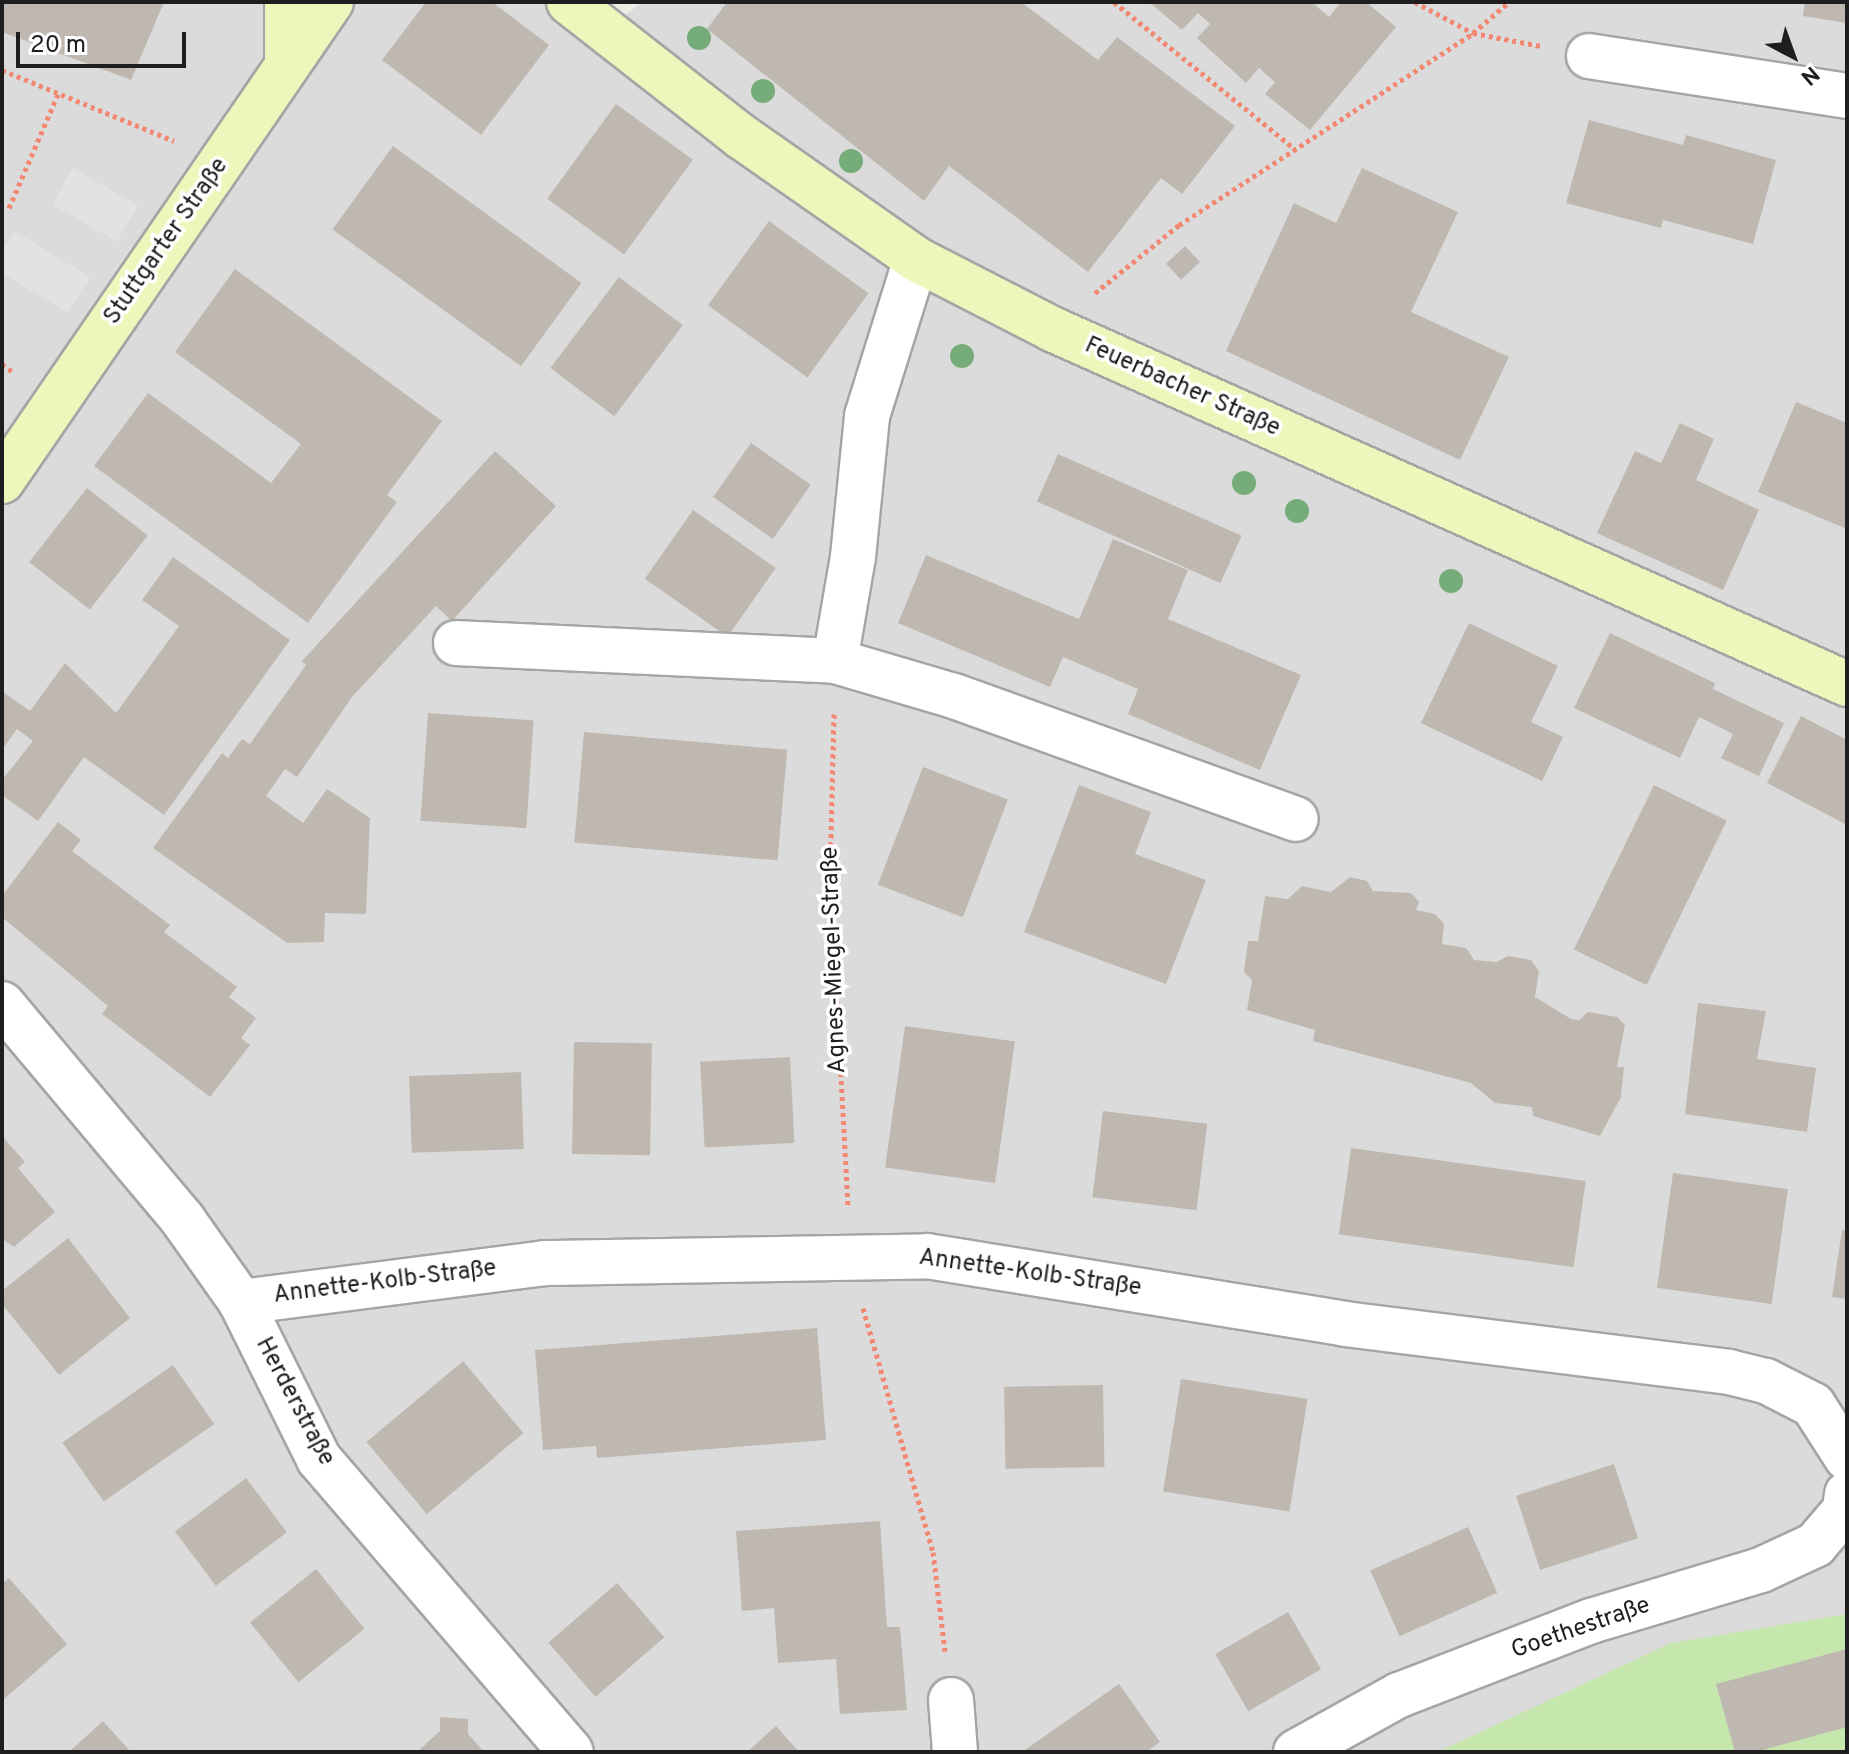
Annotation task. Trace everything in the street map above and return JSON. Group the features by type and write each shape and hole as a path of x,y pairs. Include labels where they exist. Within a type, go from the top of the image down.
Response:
{"main road":[{"path":"287,2 287,63"},
{"name":"Stuttgarter Straße","path":"2,481 331,2"},
{"name":"Feuerbacher Straße","path":"569,2 742,137 916,259 1052,329 1847,684"}],"street":[{"path":"1589,56 1847,96"},
{"path":"835,661 853,557 867,416 916,259"},
{"path":"456,643 835,661 954,696 1296,819"},
{"name":"Herderstraße","path":"2,1004 183,1220 241,1302 319,1459 571,1752"},
{"name":"Annette-Kolb-Straße","path":"241,1302 544,1263 927,1256 1345,1324 1729,1372 1766,1381 1830,1407"},
{"path":"1830,1407 1847,1458"},
{"name":"Goethestraße","path":"1296,1752 1399,1695 1591,1621 1761,1570 1815,1545 1845,1510 1847,1494"},
{"path":"951,1700 955,1752"}],"path":[{"path":"1114,2 1295,149"},
{"path":"1415,2 1473,33 1589,56"},
{"path":"1092,295 1179,225 1473,33 1509,2"},
{"path":"2,70 223,161"},
{"path":"9,208 58,94"},
{"name":"Agnes-Miegel-Straße","path":"835,661 830,873 851,1258"},
{"path":"861,1300 933,1552 951,1700"}],"shaded area":[{"path":"2,2 576,2 609,28 642,2 1847,2 1847,1752 2,1752"},
{"path":"73,168 138,206 117,242 52,204"},
{"path":"14,231 90,277 68,313 2,273 2,251"}],"green space":[{"path":"1847,1614 1847,1752 1438,1752 1671,1643"}],"building":[{"path":"2,2 164,2 131,80 2,32"},
{"path":"426,2 492,2 549,45 481,135 382,60"},
{"path":"727,2 1021,2 1098,60 1117,37 1235,126 1182,194 1161,178 1088,272 949,166 924,201 707,29"},
{"path":"1149,2 1318,2 1315,5 1329,17 1341,2 1366,2 1396,27 1310,130 1265,94 1275,82 1259,68 1246,83 1197,38 1210,24 1198,13 1182,30"},
{"path":"1805,2 1847,2 1847,23 1803,16"},
{"path":"616,104 693,160 624,254 547,199"},
{"path":"1589,120 1683,145 1686,135 1776,160 1753,244 1663,220 1661,228 1566,203"},
{"path":"393,146 582,283 521,366 332,229"},
{"path":"1362,168 1458,212 1411,312 1509,357 1460,460 1226,351 1294,203 1336,223"},
{"path":"769,221 869,293 807,377 708,305"},
{"path":"1185,246 1200,262 1181,280 1166,264"},
{"path":"235,269 442,421 387,495 397,502 308,623 94,466 148,393 271,483 301,444 175,352"},
{"path":"619,277 683,325 614,416 550,368"},
{"path":"1796,402 1847,423 1847,529 1758,492"},
{"path":"1680,423 1714,439 1696,480 1759,510 1723,590 1597,533 1635,451 1661,463"},
{"path":"751,443 811,485 773,539 713,497"},
{"path":"495,451 556,506 452,621 436,606 352,697 297,777 285,769 266,796 303,823 327,789 370,818 366,914 325,913 324,942 287,943 153,848 222,753 228,758 242,739 250,744 306,665 302,661"},
{"path":"1058,454 1242,536 1220,583 1037,502"},
{"path":"87,488 148,535 90,609 29,562"},
{"path":"693,510 776,568 728,637 645,579"},
{"path":"1113,539 1188,570 1168,619 1301,675 1260,770 1128,714 1138,689 1063,657 1050,687 898,623 926,555 1079,619"},
{"path":"173,557 290,640 164,815 84,757 38,821 2,795 2,780 33,741 17,729 2,750 2,691 30,711 65,663 116,713 179,626 142,600"},
{"path":"1469,623 1558,666 1531,722 1563,737 1542,781 1421,723"},
{"path":"1610,633 1715,683 1713,689 1784,723 1759,776 1721,758 1733,734 1699,717 1680,758 1574,708"},
{"path":"428,713 534,720 526,828 420,821"},
{"path":"1801,716 1847,740 1847,825 1767,783"},
{"path":"584,732 787,750 778,860 574,843"},
{"path":"923,767 1008,800 963,917 878,885"},
{"path":"1079,785 1151,812 1135,854 1206,880 1166,984 1024,932"},
{"path":"1654,785 1727,821 1647,985 1574,949"},
{"path":"58,822 81,840 72,851 170,925 164,932 237,987 229,997 256,1018 241,1038 250,1045 210,1097 102,1014 108,1006 2,917 2,896"},
{"path":"1350,877 1367,881 1373,891 1411,893 1419,902 1416,910 1435,914 1444,924 1442,944 1466,948 1474,960 1496,962 1508,956 1531,960 1539,971 1535,997 1571,1019 1579,1020 1588,1012 1617,1017 1625,1025 1617,1067 1624,1067 1621,1097 1600,1136 1533,1116 1532,1107 1495,1103 1471,1083 1313,1041 1315,1030 1247,1010 1252,980 1244,972 1248,941 1258,941 1265,896 1288,899 1302,886 1331,892"},
{"path":"1698,1003 1766,1011 1757,1059 1816,1068 1807,1132 1685,1114"},
{"path":"905,1026 1015,1041 995,1183 885,1168"},
{"path":"574,1042 652,1043 650,1155 572,1154"},
{"path":"790,1057 795,1143 705,1148 700,1062"},
{"path":"521,1072 524,1149 412,1153 409,1076"},
{"path":"1103,1111 1207,1124 1197,1210 1092,1197"},
{"path":"2,1136 25,1162 18,1168 55,1212 14,1247 2,1239"},
{"path":"1351,1148 1586,1181 1574,1267 1339,1234"},
{"path":"1673,1173 1788,1189 1772,1304 1657,1288"},
{"path":"1842,1230 1847,1231 1847,1299 1832,1297"},
{"path":"68,1238 130,1318 59,1375 2,1304 2,1291"},
{"path":"817,1328 826,1440 597,1458 596,1446 543,1450 535,1350"},
{"path":"463,1361 523,1433 427,1514 366,1442"},
{"path":"173,1365 214,1424 104,1501 62,1442"},
{"path":"1181,1379 1307,1399 1290,1512 1163,1492"},
{"path":"1103,1385 1104,1467 1005,1469 1004,1387"},
{"path":"1614,1464 1638,1538 1540,1570 1516,1496"},
{"path":"246,1478 287,1532 216,1586 175,1532"},
{"path":"880,1521 887,1627 900,1627 907,1710 840,1714 836,1659 778,1663 774,1608 742,1611 736,1531"},
{"path":"1468,1527 1497,1593 1400,1636 1370,1571"},
{"path":"316,1569 364,1629 298,1682 250,1622"},
{"path":"9,1578 67,1644 2,1701 2,1584"},
{"path":"617,1583 664,1637 596,1697 548,1643"},
{"path":"1288,1612 1321,1669 1248,1711 1215,1654"},
{"path":"1847,1649 1847,1727 1755,1752 1735,1752 1716,1684"},
{"path":"1119,1684 1160,1742 1146,1752 1022,1752"},
{"path":"440,1717 468,1719 468,1734 484,1752 417,1752 440,1731"},
{"path":"103,1721 131,1752 69,1752"},
{"path":"776,1726 799,1752 747,1752"}]}
